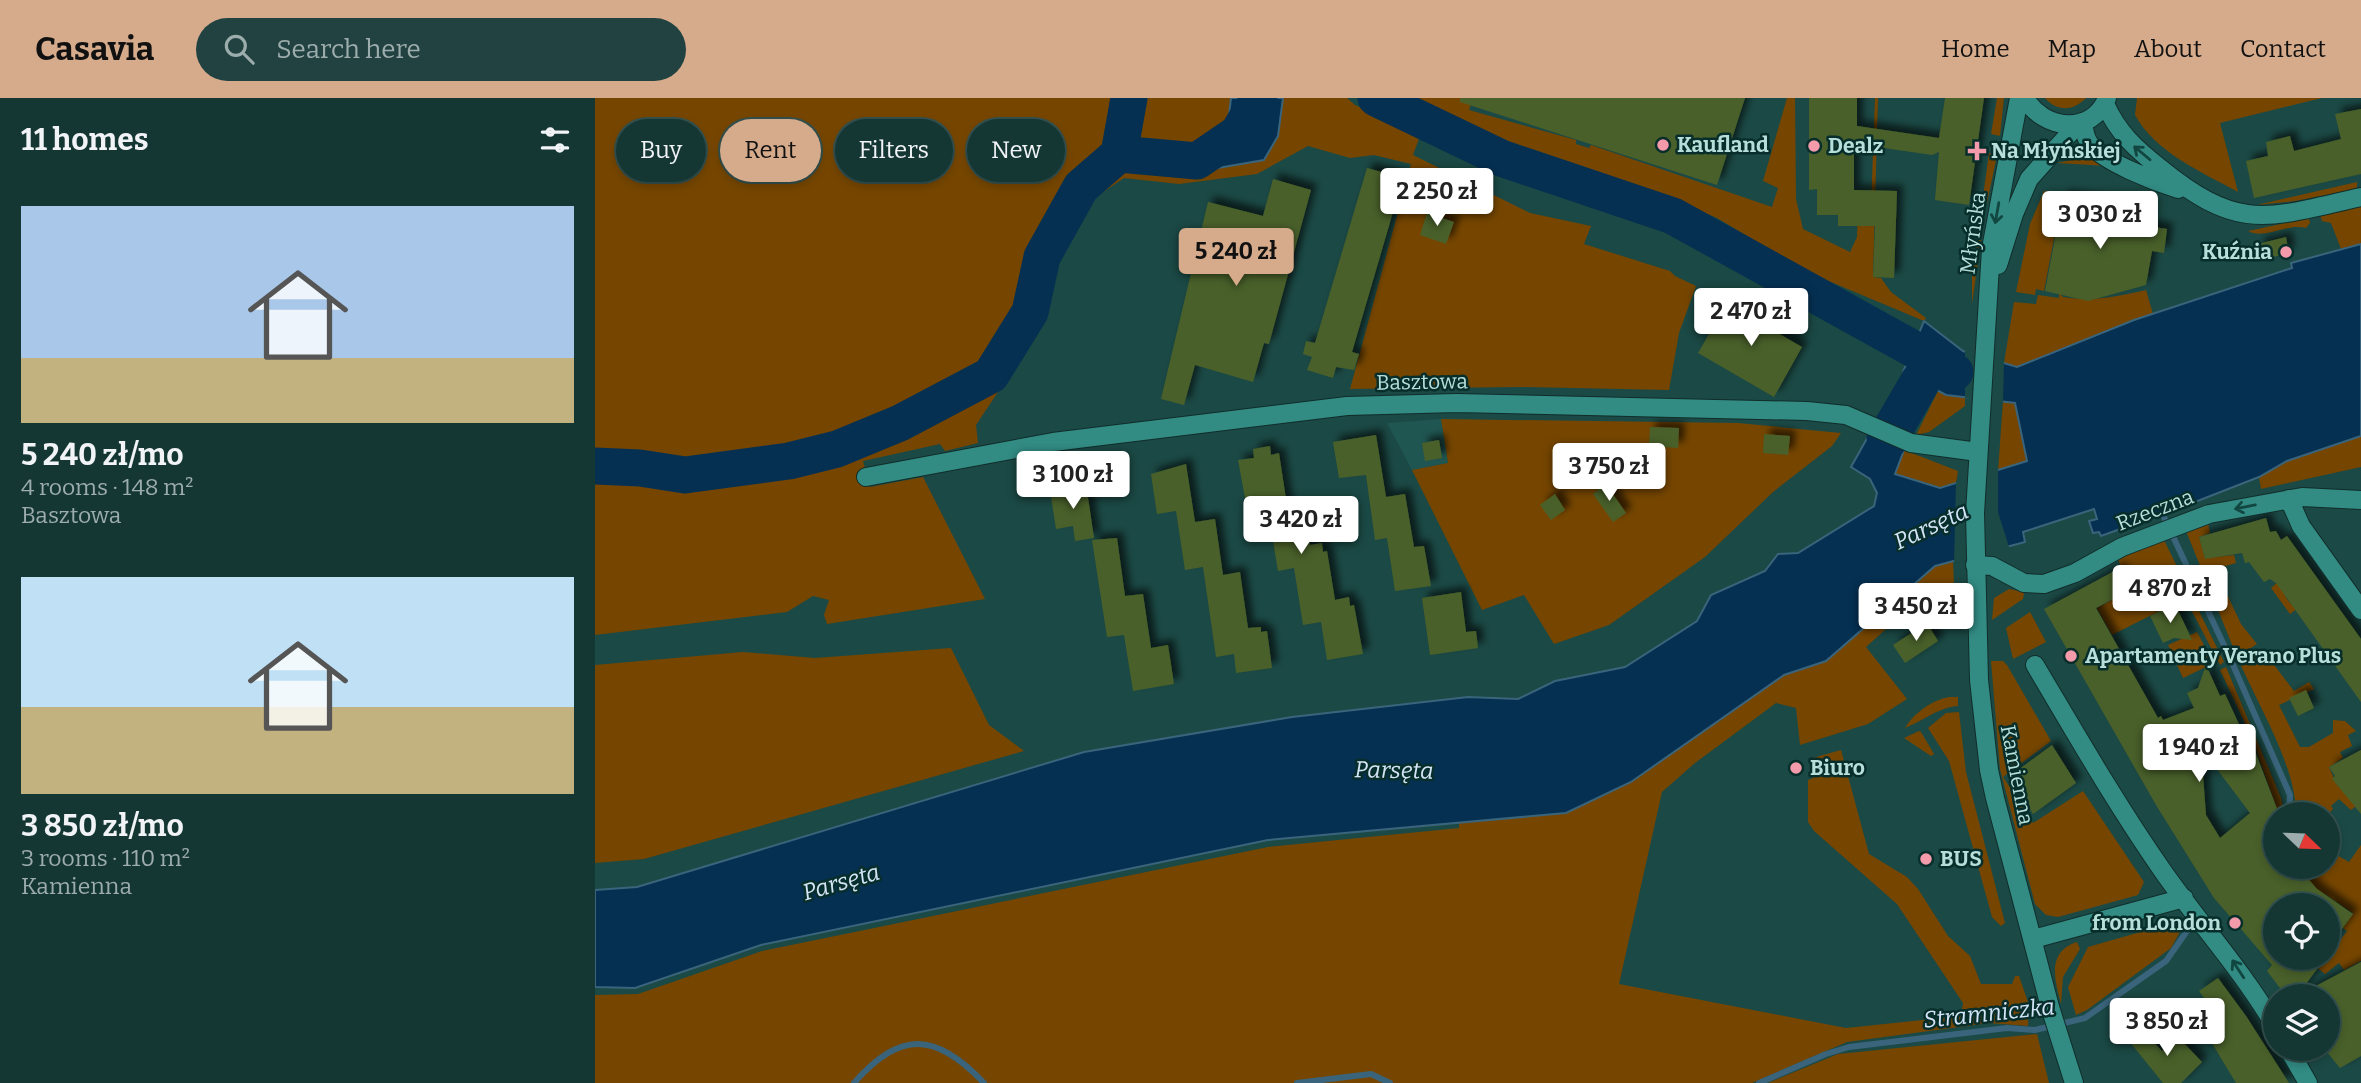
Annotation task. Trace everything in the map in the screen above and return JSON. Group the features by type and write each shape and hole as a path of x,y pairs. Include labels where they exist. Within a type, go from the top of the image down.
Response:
{"street":[{"name":"Młyńska","path":"1978,460 1991,249 2019,98"},
{"path":"2025,98 2048,120 2080,123 2095,149 2152,180 2190,192 2227,210 2256,216 2361,197"},
{"name":"Młyńska","path":"1989,291 2022,192 2039,164 2106,101"},
{"path":"2106,101 2123,136 2190,192"},
{"name":"Basztowa","path":"866,477 1053,442 1347,406 1456,403 1787,409 1846,415 1873,424 1911,443 1978,460"},
{"name":"Kamienna","path":"1978,460 1975,564 1979,680 1989,770 2050,1007 2074,1083"},
{"name":"Rzeczna","path":"1975,564 1992,566 2024,583 2044,584 2075,573 2112,551 2185,522 2307,496 2344,501 2361,500"},
{"path":"2288,499 2301,526 2361,610"},
{"path":"2035,665 2123,812 2184,898 2232,959 2263,1007"},
{"path":"2033,939 2184,898"},
{"path":"2295,1061 2308,1083"}],"shaded area":[{"path":"595,98 1347,98 1355,105 1420,136 1413,155 1530,213 1591,226 1584,244 1670,271 1696,286 1679,333 1669,390 1520,387 1350,389 1411,164 1374,155 1350,158 1308,146 1257,174 1179,184 1124,178 1084,205 1060,237 1041,320 1024,353 976,425 978,443 945,451 940,444 863,461 870,487 923,477 985,599 827,624 824,615 829,600 813,596 787,612 595,635"},
{"path":"1409,98 1473,98 1469,110 1576,140 1576,144 1589,148 1591,145 1772,207 1778,188 1763,181 1787,98 1795,98 1796,199 1803,229 1850,252 1857,237 1858,207 1871,207 1875,98 1878,98 1873,277 1881,278 1891,292 1926,318 1924,321 1807,272 1717,218 1649,190 1496,139"},
{"path":"1997,98 2004,98 2000,136 1991,134"},
{"path":"2045,98 2086,98 2071,107 2060,108"},
{"path":"2137,98 2322,98 2220,123 2238,192 2195,169 2155,140 2135,115"},
{"path":"1989,153 1997,155 1987,203 1982,204"},
{"path":"2085,157 2108,166 2057,163"},
{"path":"2357,182 2357,189 2257,205"},
{"path":"2044,191 2060,194 2062,197 2044,291 2036,289 2035,295 2016,292 2030,224"},
{"path":"2361,206 2361,244 2341,249 2331,223 2322,221 2320,215"},
{"path":"2309,218 2310,223 2306,228 2261,234 2248,231"},
{"path":"1979,230 1982,233 1972,304 1972,272"},
{"path":"2146,290 2153,314 2017,367 2004,363 2014,302 2036,304 2038,295 2059,298 2059,293 2063,297 2096,299"},
{"path":"1938,391 1965,396 1965,406 1929,432 1916,435"},
{"path":"2003,401 2012,402 2016,406 2027,461 1998,471"},
{"path":"1441,419 1448,463 1412,470 1387,423"},
{"path":"1441,419 1738,423 1841,433 1832,446 1773,492 1705,557 1609,625 1554,644 1524,595 1482,610 1412,470 1448,463"},
{"path":"2361,436 2361,467 2261,489 2259,477 2287,461"},
{"path":"1904,450 1958,471 1956,484 1940,488 1895,474"},
{"path":"2208,523 2210,533 2199,537 2205,558 2234,555 2236,563 2215,569 2241,624 2257,644 2237,657 2186,531"},
{"path":"2164,540 2224,662 2220,665 2185,598 2112,635 2097,608 2130,590 2118,559"},
{"path":"1953,560 1955,611 1932,625 1916,602 1866,647 1907,699 1868,724 1800,745 1796,708 1776,703 1695,763 1662,792 1619,984 1846,1028 1961,1016 1963,1003 1897,904 1814,831 1808,822 1808,780 1813,778 1809,759 1841,750 1869,854 1907,877 1918,889 1948,936 1970,956 1981,984 2012,984 2015,976 2019,976 2029,1005 2028,1026 1989,1023 1847,1042 1752,1083 595,1083 595,995 638,994 762,951 1268,847 1459,828 1459,821 1566,813 1631,782 1784,675 1826,661 1935,566"},
{"path":"2278,582 2288,600 2298,608 2290,614 2271,588"},
{"path":"2009,589 2024,592 2023,599 1992,620 1994,598"},
{"path":"2030,612 2046,642 2013,659 2006,628"},
{"path":"2197,632 2212,660 2210,665 2183,678 2168,645"},
{"path":"951,648 989,725 1024,751 644,859 595,863 595,665 743,652 815,658"},
{"path":"2262,649 2294,691 2309,682 2314,689 2279,705 2300,747 2309,747 2333,733 2333,720 2345,721 2356,731 2348,735 2352,746 2340,752 2343,758 2329,767 2337,785 2360,803 2351,810 2339,799 2336,802 2295,802 2283,756 2239,661"},
{"path":"1991,661 2003,661 2007,665 2051,741 2003,777 2033,823 2083,791 2144,882 2138,895 2058,917 2046,915 2035,904 2000,769"},
{"path":"2226,667 2282,802 2275,802 2251,736 2220,670"},
{"path":"1949,697 1958,697 1958,706 1938,712 1905,728 1924,708"},
{"path":"1959,712 1966,772 2005,923 2001,926 1992,917 1949,761 1928,728 1946,713"},
{"path":"1919,731 1934,754 1931,756 1904,738"},
{"path":"2361,845 2361,961 2344,970 2340,964 2340,940 2347,931 2343,928 2353,913 2340,904 2340,893 2299,893 2308,879 2340,879 2340,857 2349,862"},
{"path":"2172,923 2181,930 2171,948 2087,1010 2076,1015 2068,987 2088,947"},
{"path":"2077,942 2080,949 2063,977 2061,1004 2055,976 2057,960 2067,947"},
{"path":"2037,1034 2049,1083 1768,1083 1838,1054"}],"water":[{"path":"1231,98 1283,98 1278,136 1264,160 1200,171 1196,152 1228,124"},
{"path":"2361,244 2361,436 2287,461 2259,477 2101,536 2099,532 2093,533 2089,521 2097,519 2094,509 2023,532 2025,542 1935,566 1826,661 1784,675 1631,782 1566,813 1268,840 761,945 635,988 595,987 595,890 637,887 1084,752 1292,717 1468,697 1518,699 1555,681 1625,667 1697,621 1711,595 1765,571 1778,554 1798,553 1874,506 1877,493 1870,479 1851,467 1870,433 1904,450 1895,474 1940,488 2027,461 2015,403 1946,395 1903,372 1924,321 1963,351 2017,367 2134,320 2292,268 2291,263"}],"pier":[{"path":"1965,348 2004,360 2003,404 1965,398"},
{"path":"1998,467 1998,512 2010,550 1954,563 1956,481"}],"building":[{"name":"Kaufland","path":"1460,98 1745,98 1717,185 1460,102"},
{"path":"1809,98 1857,98 1857,126 1939,138 1945,98 1984,98 1969,205 1935,200 1939,152 1932,155 1857,144 1857,153 1854,153 1854,190 1897,191 1894,278 1873,277 1875,226 1838,226 1838,215 1817,215 1817,189 1809,190"},
{"path":"2361,109 2361,174 2254,198 2246,161 2268,156 2266,142 2290,136 2294,151 2341,139 2335,114"},
{"path":"1367,168 1403,178 1352,352 1359,354 1354,370 1336,367 1333,378 1307,370 1312,357 1303,354 1306,341 1315,343"},
{"path":"1273,179 1311,190 1269,344 1264,343 1253,382 1195,365 1184,405 1161,399 1208,202 1263,216"},
{"path":"2063,196 2123,206 2122,222 2167,229 2164,253 2152,251 2146,285 2088,301 2045,291"},
{"path":"1427,213 1454,222 1446,244 1420,235"},
{"path":"2286,237 2289,253 2261,260 2258,244"},
{"path":"1728,301 1756,318 1760,312 1780,325 1776,332 1802,347 1774,397 1698,353"},
{"path":"1650,427 1679,428 1678,448 1649,446"},
{"path":"1764,434 1790,436 1788,455 1763,453"},
{"path":"1376,435 1386,497 1405,494 1414,547 1424,546 1431,586 1395,591 1387,538 1375,540 1366,475 1339,478 1333,442"},
{"path":"1439,440 1442,458 1425,461 1422,443"},
{"path":"1270,446 1271,455 1279,453 1288,512 1305,510 1310,545 1322,543 1323,552 1327,551 1335,600 1349,597 1350,606 1354,605 1363,654 1327,660 1321,622 1303,625 1294,568 1278,571 1267,505 1251,508 1249,498 1245,498 1238,460 1254,458 1253,449"},
{"path":"1186,464 1195,522 1215,519 1223,575 1240,572 1248,628 1261,627 1261,632 1267,631 1272,668 1236,673 1234,654 1216,657 1203,567 1185,570 1176,511 1157,514 1151,474"},
{"path":"1086,484 1094,538 1075,541 1073,526 1056,529 1050,490"},
{"path":"1606,484 1626,513 1613,522 1593,494"},
{"path":"1555,494 1565,510 1551,520 1540,505"},
{"path":"2266,518 2270,532 2276,531 2281,540 2287,536 2361,639 2361,702 2276,583 2270,579 2264,582 2249,562 2245,563 2242,553 2205,559 2199,537"},
{"path":"1117,538 1125,596 1143,594 1151,648 1168,645 1174,684 1133,691 1124,635 1107,637 1092,540"},
{"path":"2120,568 2130,590 2096,608 2158,718 2161,716 2163,720 2194,708 2187,693 2198,688 2206,665 2220,696 2225,694 2250,748 2253,746 2274,802 2263,802 2263,879 2308,879 2323,893 2263,893 2263,955 2214,898 2156,805 2044,609","holes":["2201,748 2250,813 2220,838 2206,815"]},
{"path":"1461,592 1466,632 1476,631 1478,648 1430,655 1422,598"},
{"path":"2175,604 2192,640 2174,638 2163,643 2150,616"},
{"path":"1927,623 1938,641 1905,663 1893,645"},
{"path":"2306,690 2314,708 2298,716 2289,698"},
{"path":"2052,745 2076,783 2033,814 2010,776"},
{"path":"2361,750 2361,814 2332,779 2335,776 2329,767"},
{"path":"2340,905 2353,914 2340,932"},
{"path":"2361,962 2361,1056 2340,1068 2334,1061 2340,1061 2340,984 2320,984"},
{"path":"2316,970 2306,984 2277,984 2267,971"},
{"path":"2218,978 2263,1042 2263,1061 2275,1061 2289,1083 2236,1083 2207,1035 2217,1025 2205,1008 2209,1005 2199,991"},
{"path":"2142,1030 2162,1051 2177,1036 2202,1062 2181,1083 2163,1083 2129,1041"}],"waterway":[{"path":"1119,154 1129,98"},
{"path":"595,466 640,468 685,475 789,461 837,449 900,423 991,375 1030,312 1042,257 1081,187 1119,154 1197,161 1238,133 1259,98"},
{"name":"Parsęta","path":"1376,98 1501,158 1673,216 1955,372"},
{"path":"1878,437 1913,377"},
{"path":"1894,445 1928,385"},
{"name":"Stramniczka","path":"2162,513 2230,658 2290,795 2290,802"},
{"name":"Stramniczka","path":"1759,1083 1849,1047 2007,1028 2035,1030 2085,1018 2166,961 2187,931"},
{"name":"Stramniczka","path":"854,1083 887,1053 903,1046 918,1044 950,1054 984,1083"},
{"name":"Stramniczka","path":"1297,1083 1371,1074 1390,1083"}],"place":[{"name":"Kaufland","path":"1663,145"},
{"name":"Dealz","path":"1814,146"},
{"name":"Na Młyńskiej","path":"1977,151"},
{"name":"Kuźnia","path":"2286,252"},
{"name":"Apartamenty Verano Plus","path":"2071,656"},
{"name":"Biuro","path":"1796,768"},
{"name":"BUS","path":"1926,859"},
{"name":"from London","path":"2235,923"}]}
